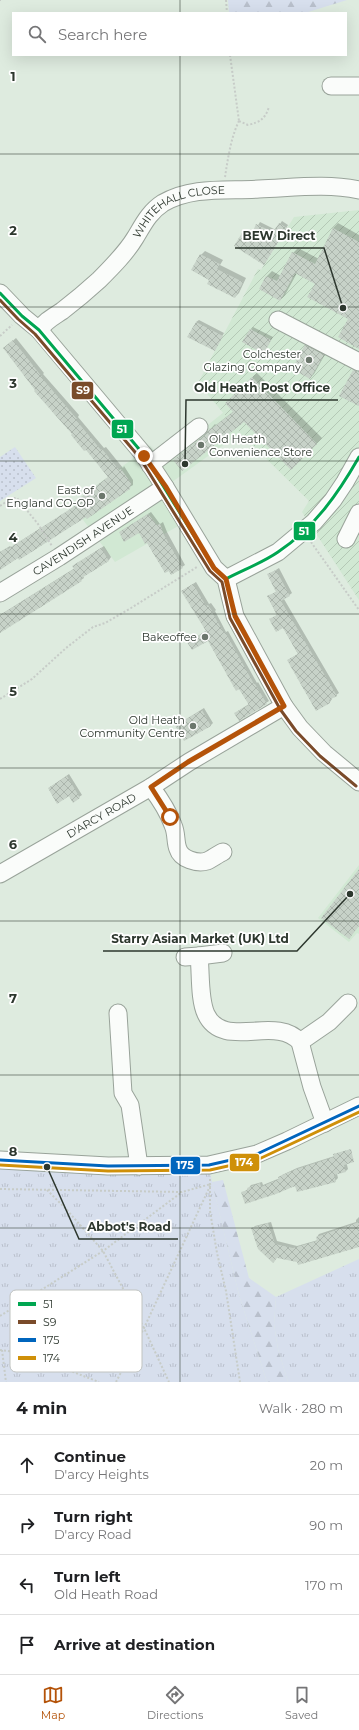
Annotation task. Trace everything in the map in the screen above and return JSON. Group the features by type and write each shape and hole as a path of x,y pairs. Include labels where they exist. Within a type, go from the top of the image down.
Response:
{"street":[{"path":"331,86 359,86"},
{"name":"WHITEHALL CLOSE","path":"39,330 44,323 87,292 135,239 142,224 163,204 178,196 222,190 304,187 349,188 359,190"},
{"path":"0,293 22,316 39,330 150,465 166,487 214,568 226,579 235,616 284,706 300,728 324,753 359,782"},
{"path":"278,320 359,362"},
{"path":"150,465 199,427"},
{"path":"226,579 278,552 314,522 333,500 359,457"},
{"name":"CAVENDISH AVENUE","path":"0,593 59,557 166,487"},
{"path":"346,539 359,513"},
{"name":"D'ARCY ROAD","path":"0,874 151,787 188,762 284,706"},
{"path":"151,787 164,805 173,824 177,836 177,847 181,855 209,868 223,852"},
{"path":"223,953 192,956 205,1012 211,1023 219,1029 236,1032 259,1031 289,1033 300,1042 312,1087 325,1123"},
{"path":"300,1042 329,1022 348,1003"},
{"path":"118,1013 123,1094 130,1105 139,1166"},
{"path":"0,1160 108,1166 209,1166 257,1154 359,1106"}],"path":[{"path":"226,0 227,12"},
{"path":"222,190 231,151 232,135 239,121 230,56"},
{"path":"239,121 248,125 259,122 266,116 269,107"},
{"path":"0,506 12,498 17,498 38,524 59,557"},
{"path":"303,531 335,573 359,610"},
{"path":"0,699 32,679 66,648 93,627 105,623 131,608 209,560"},
{"path":"209,1166 211,1184 210,1210 217,1253 226,1291 240,1382"},
{"path":"0,1189 182,1192 211,1184"},
{"path":"142,1332 211,1184"},
{"path":"47,1190 67,1210 103,1251 124,1290"},
{"path":"41,1290 103,1251 182,1192"},
{"path":"0,1316 10,1310"},
{"path":"142,1324 169,1382"},
{"path":"1,1350 6,1382"},
{"path":"73,1372 99,1382"},
{"path":"116,1382 121,1372"}],"shaded area":[{"path":"359,210 359,600 302,512 309,501 240,433 198,383 258,269 261,270 294,217"},
{"path":"224,412 240,433 161,490 180,525 115,562 71,504 150,446 163,461"},
{"path":"359,865 359,934 357,933 349,942 318,918"}],"green space":[{"path":"228,0 347,0 308,12 229,12"},
{"path":"15,447 36,478 0,501 0,457"},
{"path":"0,1168 210,1173 239,1295 267,1382 0,1382"},
{"path":"223,1180 249,1278 276,1297 274,1324 278,1349 288,1382 267,1382 239,1295 212,1182"},
{"path":"359,1259 359,1382 288,1382 278,1349 274,1324 276,1297"}],"building":[{"path":"279,223 287,228 264,265 234,246 242,233 250,238 256,224 273,232"},
{"path":"333,228 359,242 359,349 338,337 348,319 307,297 315,284 295,273 280,301 259,289 266,276 277,281 292,252 315,264"},
{"path":"200,254 220,264 217,269 243,282 235,298 207,284 209,280 191,270"},
{"path":"196,322 223,336 215,351 187,337"},
{"path":"250,329 271,340 264,354 242,342"},
{"path":"13,340 41,377 77,419 76,420 119,470 121,469 131,483 130,489 87,519 86,517 19,560 18,558 0,570 0,552 7,548 8,549 78,504 76,501 108,477 86,450 84,451 71,435 72,434 34,391 35,390 3,348"},
{"name":"Colchester Glazing Company","path":"305,345 324,355 310,379 292,369"},
{"path":"353,370 359,372 359,406 339,396"},
{"path":"252,377 317,444 291,470 244,422 182,471 173,460 205,435 210,428 211,429 233,412 225,403"},
{"path":"148,514 157,525 160,524 164,535 183,568 171,575 169,571 165,573 147,543 145,544 139,533 124,542 119,532"},
{"path":"101,548 109,561 80,579 82,581 0,633 0,615 74,569 72,566"},
{"path":"276,570 290,596 281,601 337,696 329,700 330,703 316,711 287,660 298,654 283,628 276,632 269,619 277,615 267,596 276,592 267,574"},
{"path":"193,584 206,606 208,605 214,614 267,704 239,721 234,713 249,705 239,689 236,691 208,641 192,650 187,642 206,631 181,591"},
{"name":"Old Heath Community Centre","path":"202,710 211,726 184,741 175,725"},
{"path":"67,776 80,798 73,803 69,796 57,804 48,788"},
{"path":"359,869 359,926 349,939 321,918"},
{"path":"351,1149 354,1162 344,1165 346,1172 334,1175 336,1182 297,1192 295,1186 245,1204 241,1192 248,1190 247,1188 260,1183 261,1187 294,1170 334,1157 333,1154"},
{"path":"359,1222 359,1247 298,1265 297,1262 277,1258 273,1263 258,1249 251,1228 268,1223 275,1244 293,1248 317,1241 316,1237"}],"transit line":[{"name":"51","path":"0,293 22,316 39,330 144,455 214,568 226,579"},
{"name":"S9","path":"0,300 35,334 140,458 210,571 222,582 230,618 280,709 296,731 320,756 356,786"},
{"name":"51","path":"226,579 272,556 291,543 303,532 334,497 359,457"},
{"name":"175","path":"0,1160 108,1166 209,1165 257,1154 359,1106"},
{"name":"174","path":"0,1165 108,1171 210,1170 259,1159 359,1112"}],"place":[{"name":"BEW Direct","path":"343,308"},
{"name":"Colchester Glazing Company","path":"309,360"},
{"name":"Old Heath Convenience Store","path":"201,445"},
{"name":"Old Heath Post Office","path":"185,464"},
{"name":"East of England CO-OP","path":"102,496"},
{"name":"Bakeoffee","path":"205,637"},
{"name":"Old Heath Community Centre","path":"193,726"},
{"name":"Starry Asian Market (UK) Ltd","path":"350,894"},
{"name":"Abbot's Road","path":"47,1167"}],"route":[{"path":"144,456 166,487 214,568 226,579 235,616 266,676 284,706 188,762 151,787 164,805 170,817"}]}
